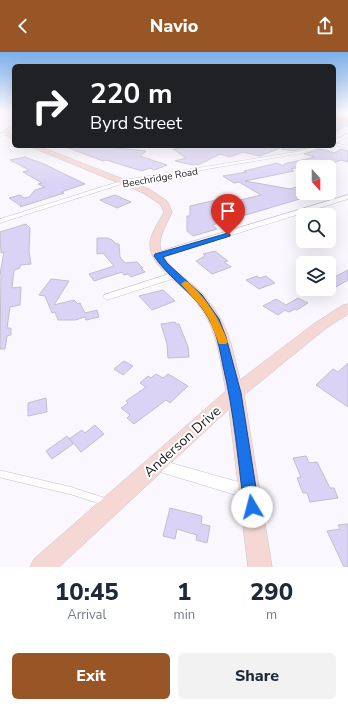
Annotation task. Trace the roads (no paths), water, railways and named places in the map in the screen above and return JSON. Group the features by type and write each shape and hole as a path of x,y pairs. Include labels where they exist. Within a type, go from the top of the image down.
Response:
{"street":[{"path":"336,142 346,136"},
{"path":"336,144 348,147"},
{"path":"37,148 146,191 164,204 168,212 157,235 155,246 158,256 164,265 199,297 214,319 222,337 235,393 260,567"},
{"name":"Beechridge Road","path":"0,222 124,182 288,155 316,148"},
{"path":"158,256 348,197"},
{"path":"107,297 175,275"},
{"name":"Anderson Drive","path":"42,567 157,465 235,393 320,326 348,308"},
{"path":"157,465 249,492"}],"lane":[{"path":"0,474 72,491 112,504"}]}
